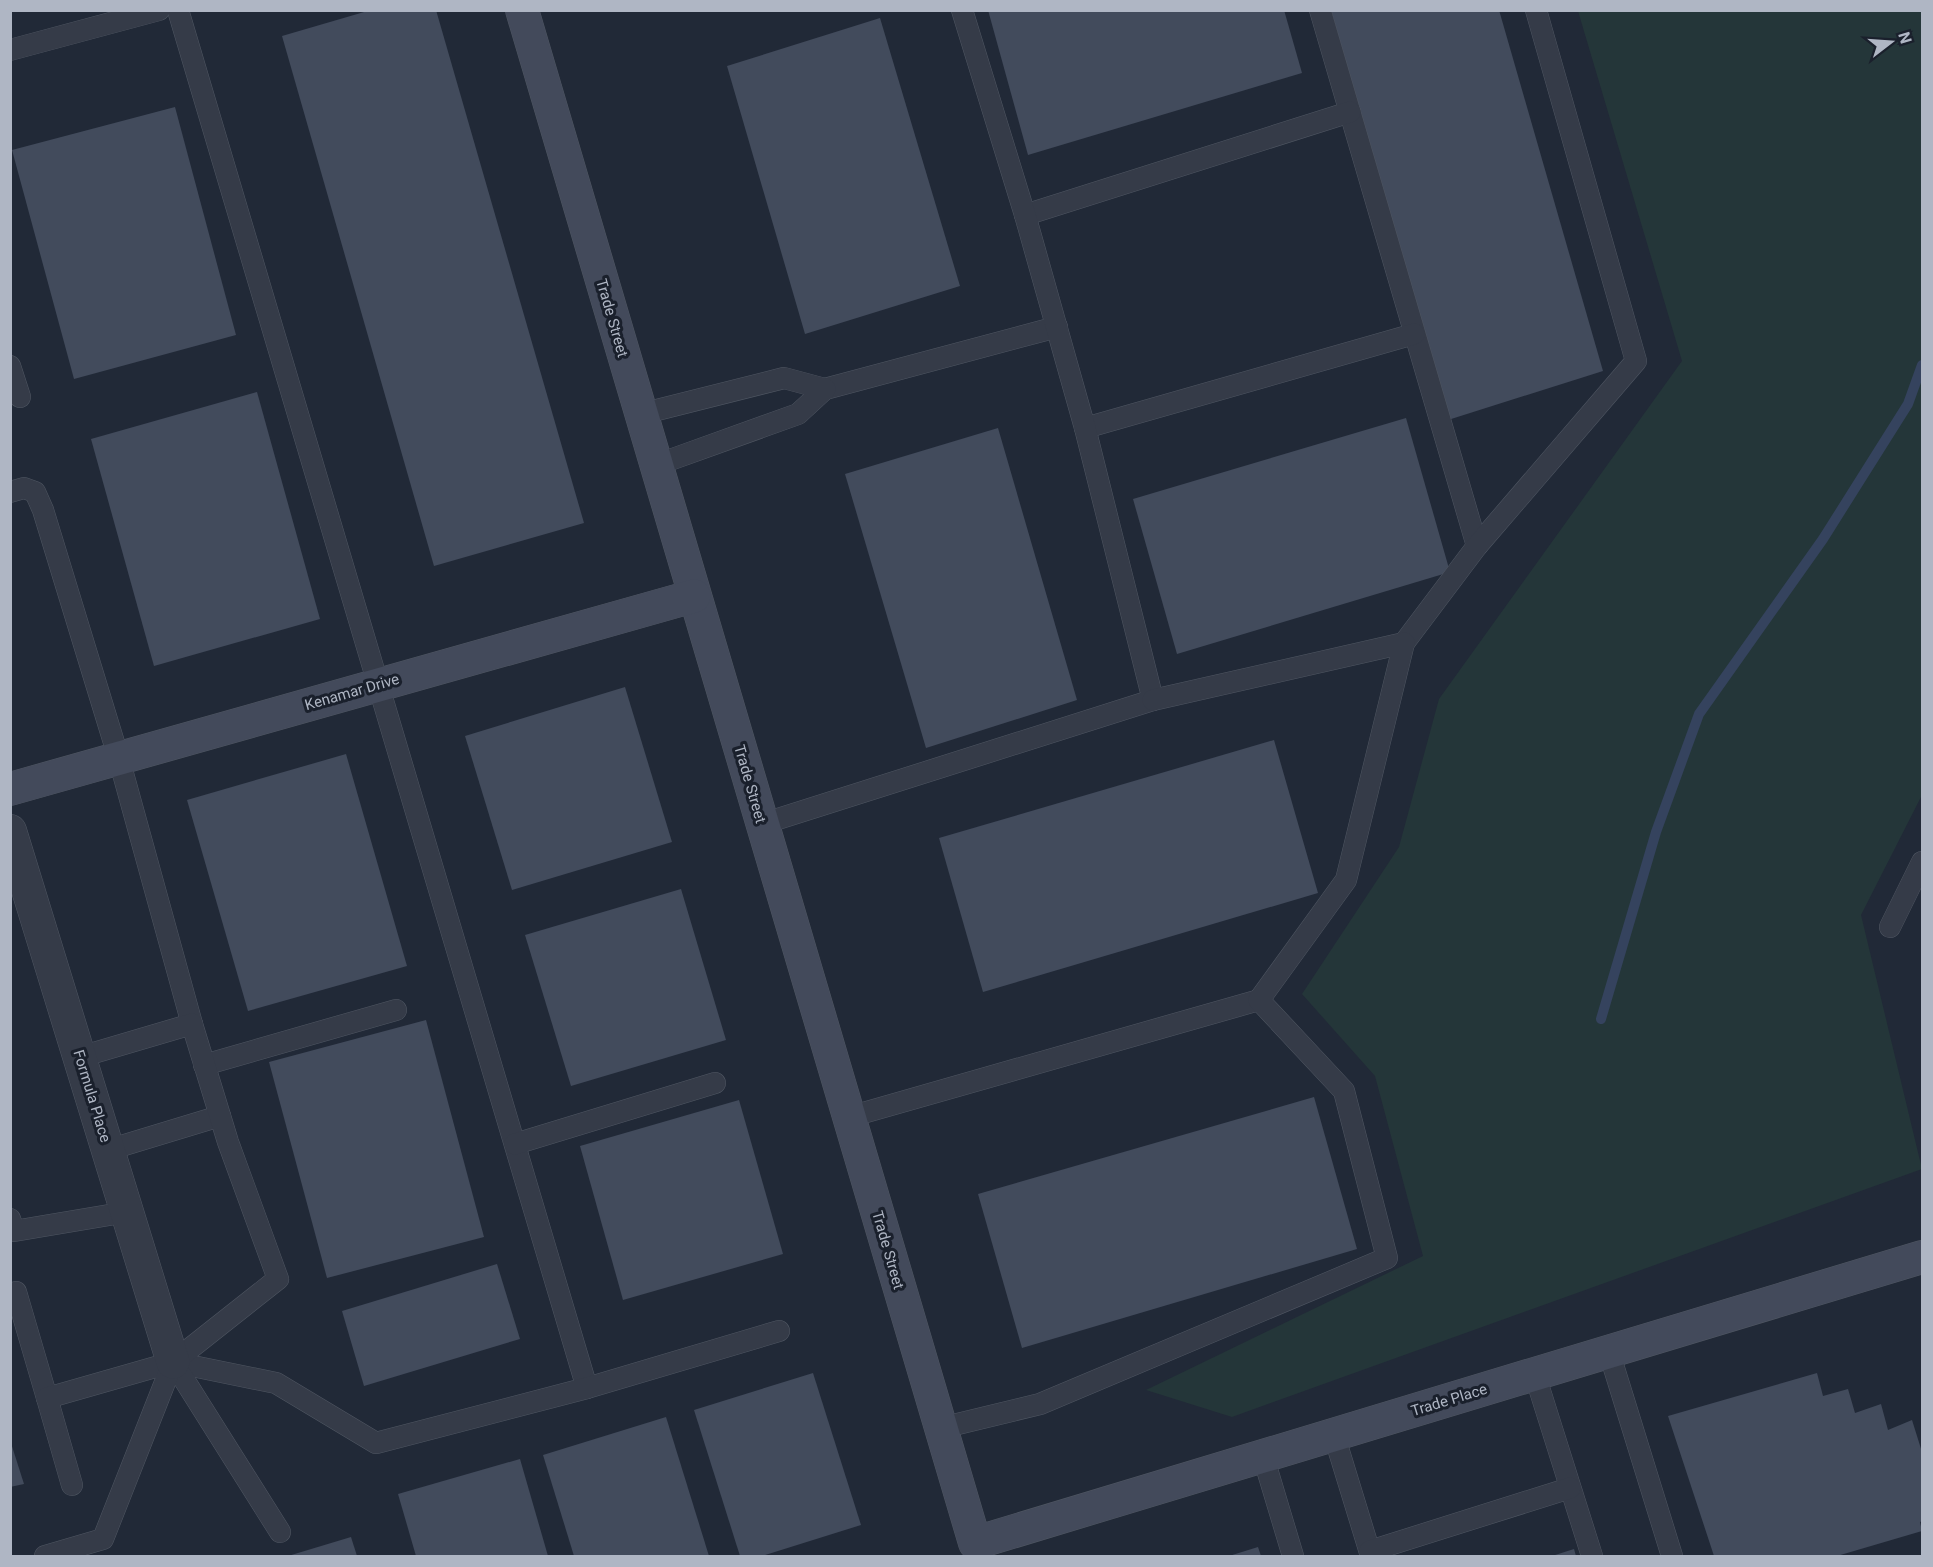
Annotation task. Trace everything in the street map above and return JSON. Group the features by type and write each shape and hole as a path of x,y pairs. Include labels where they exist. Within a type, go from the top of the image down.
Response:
{"street":[{"name":"Trade Street","path":"522,10 977,1550"},
{"name":"Kenamar Drive","path":"10,789 694,596"},
{"name":"Formula Place","path":"10,831 173,1362"},
{"name":"Trade Place","path":"977,1550 1263,1456 1923,1257"}],"lane":[{"path":"10,50 159,10"},
{"path":"178,10 587,1388"},
{"path":"962,10 1025,215 1085,428 1153,700"},
{"path":"1320,10 1477,546"},
{"path":"849,1117 1259,1000 1346,880 1404,643 1477,546 1636,361 1536,10"},
{"path":"1025,215 1350,112"},
{"path":"656,465 798,414 825,389 1057,327"},
{"path":"1085,428 1414,333"},
{"path":"10,366 20,397"},
{"path":"641,414 784,378 825,389"},
{"path":"10,492 24,488 35,492 43,510 119,759 204,1065 278,1279 173,1362 47,1398"},
{"path":"762,824 1153,700 1404,643"},
{"path":"1890,927 1923,862"},
{"path":"941,1428 1040,1404 1387,1258 1344,1091 1259,1000"},
{"path":"204,1065 396,1010"},
{"path":"80,1058 192,1024"},
{"path":"515,1144 715,1083"},
{"path":"108,1150 220,1116"},
{"path":"10,1219 14,1231 127,1212"},
{"path":"16,1292 72,1485"},
{"path":"173,1362 276,1383 376,1443 587,1388 779,1331"},
{"path":"1609,1352 1672,1557"},
{"path":"173,1362 280,1532"},
{"path":"45,1557 103,1539 173,1362"},
{"path":"1535,1374 1592,1557"},
{"path":"1334,1435 1370,1554 1570,1488"},
{"path":"1263,1456 1293,1557"}],"shaded area":[{"path":"1578,11 1922,11 1922,795 1861,915 1922,1169 1232,1417 1146,1390 1423,1256 1375,1076 1302,994 1399,847 1439,699 1682,361"}],"building":[{"path":"371,10 436,10 584,523 434,566 282,36"},
{"path":"988,10 1284,10 1302,73 1028,155"},
{"path":"1331,10 1499,10 1603,371 1448,420"},
{"path":"880,18 960,286 805,334 727,66"},
{"path":"175,107 236,335 74,379 12,150"},
{"path":"257,392 320,619 154,666 91,439"},
{"path":"1406,418 1450,572 1177,654 1133,499"},
{"path":"998,428 1077,700 926,748 845,474"},
{"path":"625,687 672,842 512,890 465,736"},
{"path":"1274,740 1318,893 983,992 939,838"},
{"path":"346,754 407,966 248,1011 187,800"},
{"path":"681,889 726,1040 571,1086 525,935"},
{"path":"426,1020 484,1237 327,1278 269,1062"},
{"path":"1314,1097 1357,1249 1022,1348 978,1194"},
{"path":"739,1100 783,1254 623,1300 580,1146"},
{"path":"497,1264 520,1339 364,1386 342,1311"},
{"path":"813,1373 861,1525 762,1556 740,1556 694,1410"},
{"path":"1817,1373 1823,1396 1848,1389 1855,1413 1881,1404 1888,1430 1912,1420 1922,1452 1922,1521 1920,1522 1922,1531 1837,1556 1714,1556 1668,1416"},
{"path":"666,1417 709,1556 574,1556 543,1455"},
{"path":"10,1440 24,1484 10,1487"},
{"path":"520,1459 548,1556 416,1556 398,1494"},
{"path":"351,1537 357,1556 288,1556"},
{"path":"1258,1547 1261,1556 1229,1556"},
{"path":"1574,1549 1576,1556 1552,1556"}],"waterway":[{"path":"1601,1019 1656,832 1699,714 1823,539 1908,404 1922,365"}]}
